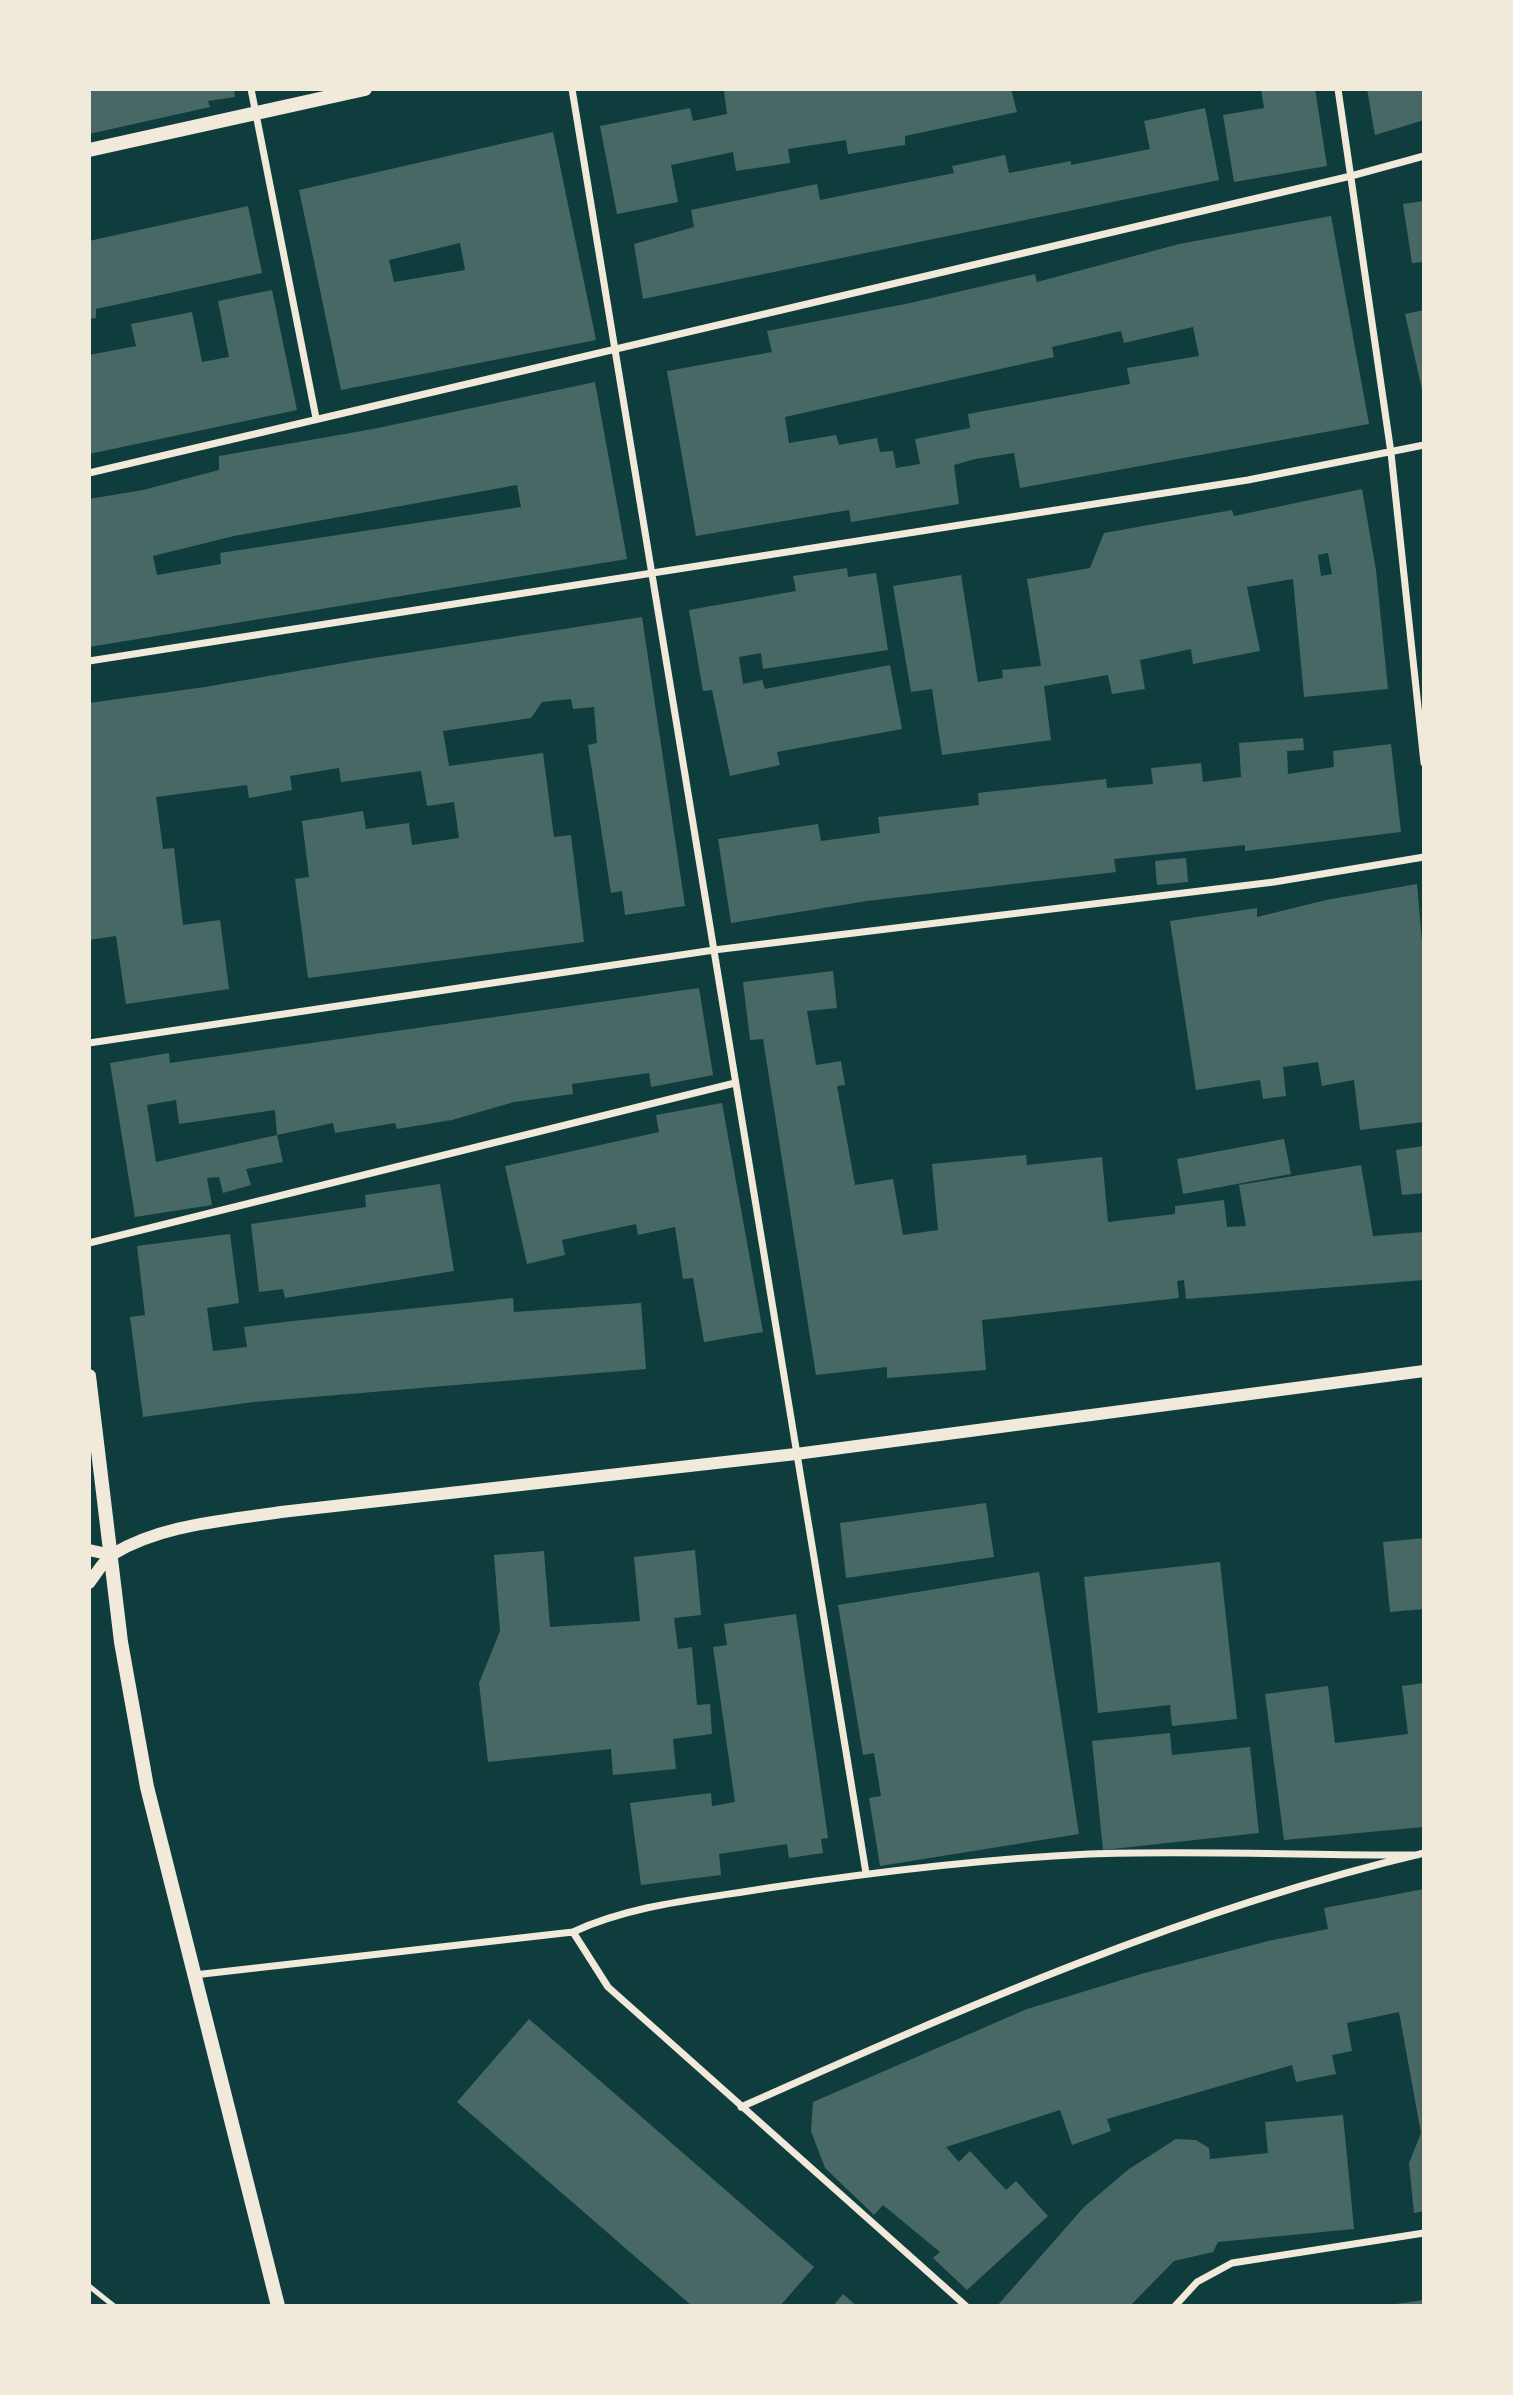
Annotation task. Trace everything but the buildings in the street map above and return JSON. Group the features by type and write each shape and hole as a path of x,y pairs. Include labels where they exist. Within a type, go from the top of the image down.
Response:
{"main road":[{"path":"89,150 365,89"},
{"path":"89,1376 125,1668 141,1755 278,2306"}],"street":[{"path":"251,89 316,418"},
{"path":"572,89 866,1873"},
{"path":"1338,89 1391,453 1424,763"},
{"path":"89,473 1351,176 1424,156"},
{"path":"89,661 1248,480 1424,445"},
{"path":"89,1043 714,950 1275,882 1424,858"},
{"path":"89,1243 735,1083"},
{"path":"89,1583 111,1555 166,1532 268,1514 796,1454 1424,1371"},
{"path":"89,1550 111,1555"},
{"path":"194,1975 573,1933 602,1918 654,1906 866,1873 1002,1859 1091,1854 1420,1854"},
{"path":"741,2107 916,2029 1176,1925 1250,1900 1420,1854"},
{"path":"573,1933 608,1987 965,2306"},
{"path":"1175,2306 1197,2282 1232,2263 1424,2233"}],"lane":[{"path":"89,2286 114,2306"}]}
